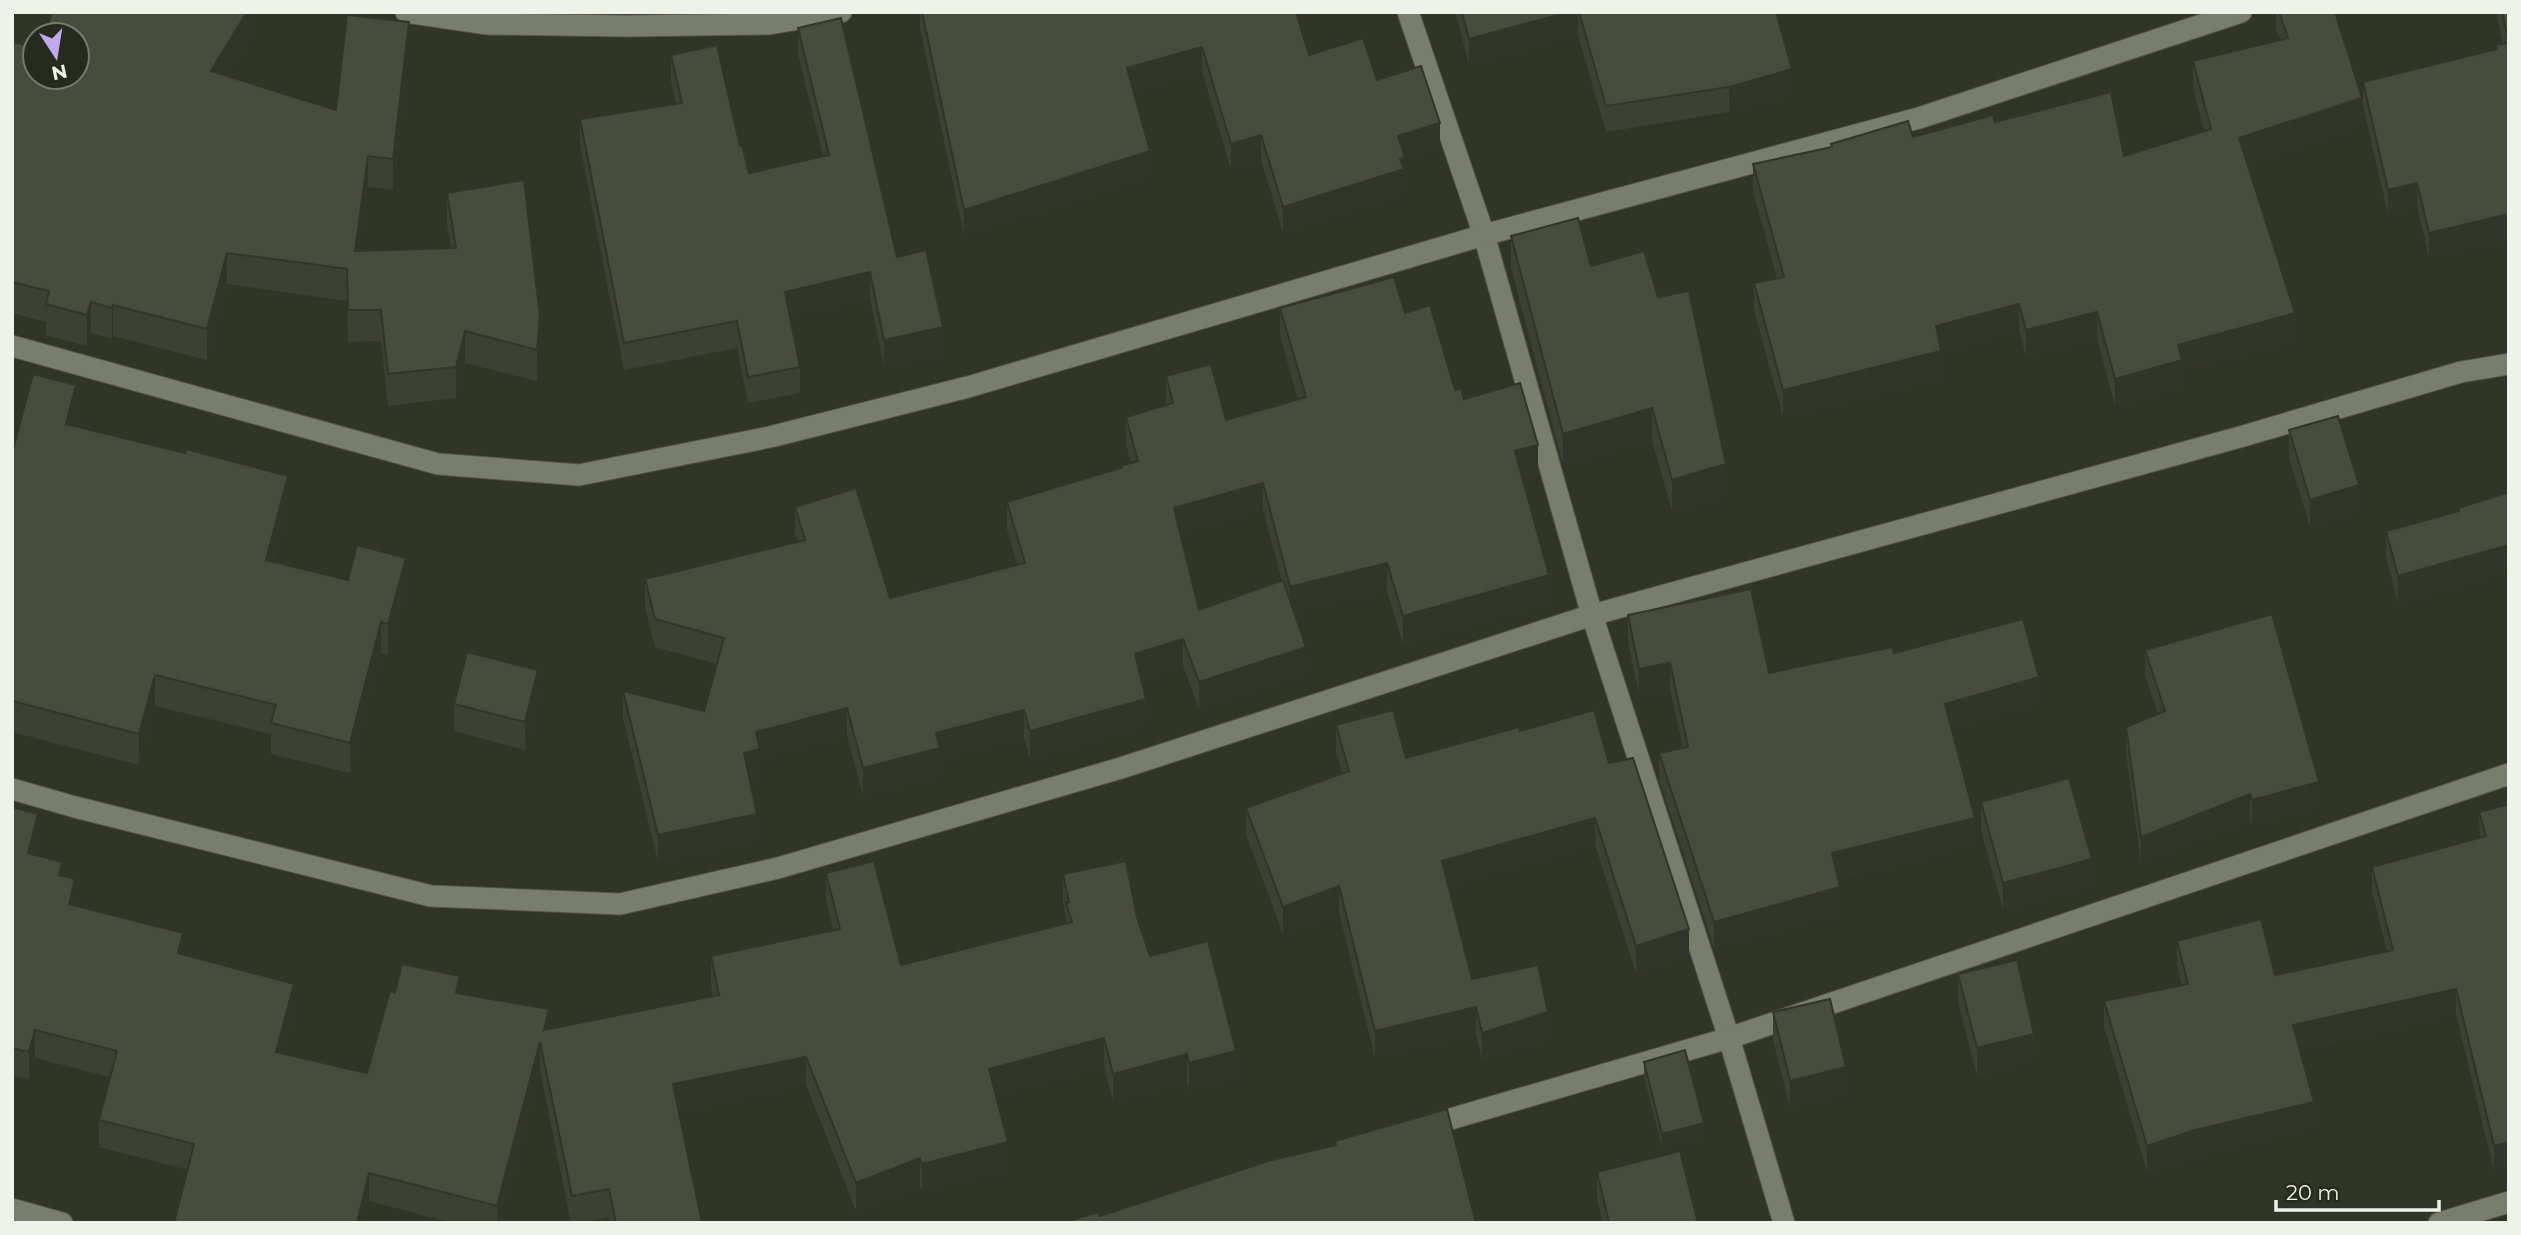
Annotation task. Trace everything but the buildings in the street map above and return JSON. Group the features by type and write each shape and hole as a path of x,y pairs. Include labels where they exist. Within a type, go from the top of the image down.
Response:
{"street":[{"path":"406,12 488,24 628,26 769,24 841,12"},
{"path":"1408,12 1485,235 1592,615 1729,1038 1784,1223"},
{"path":"12,346 438,464 579,475 770,437 968,387 1485,235 1919,118 2241,12"},
{"path":"12,789 431,896 620,904 778,868 1108,772 1592,615 2240,437 2461,372 2509,364"},
{"path":"1407,1132 1729,1038 2509,774"},
{"path":"2439,1223 2509,1202"},
{"path":"12,1209 62,1223"}]}
